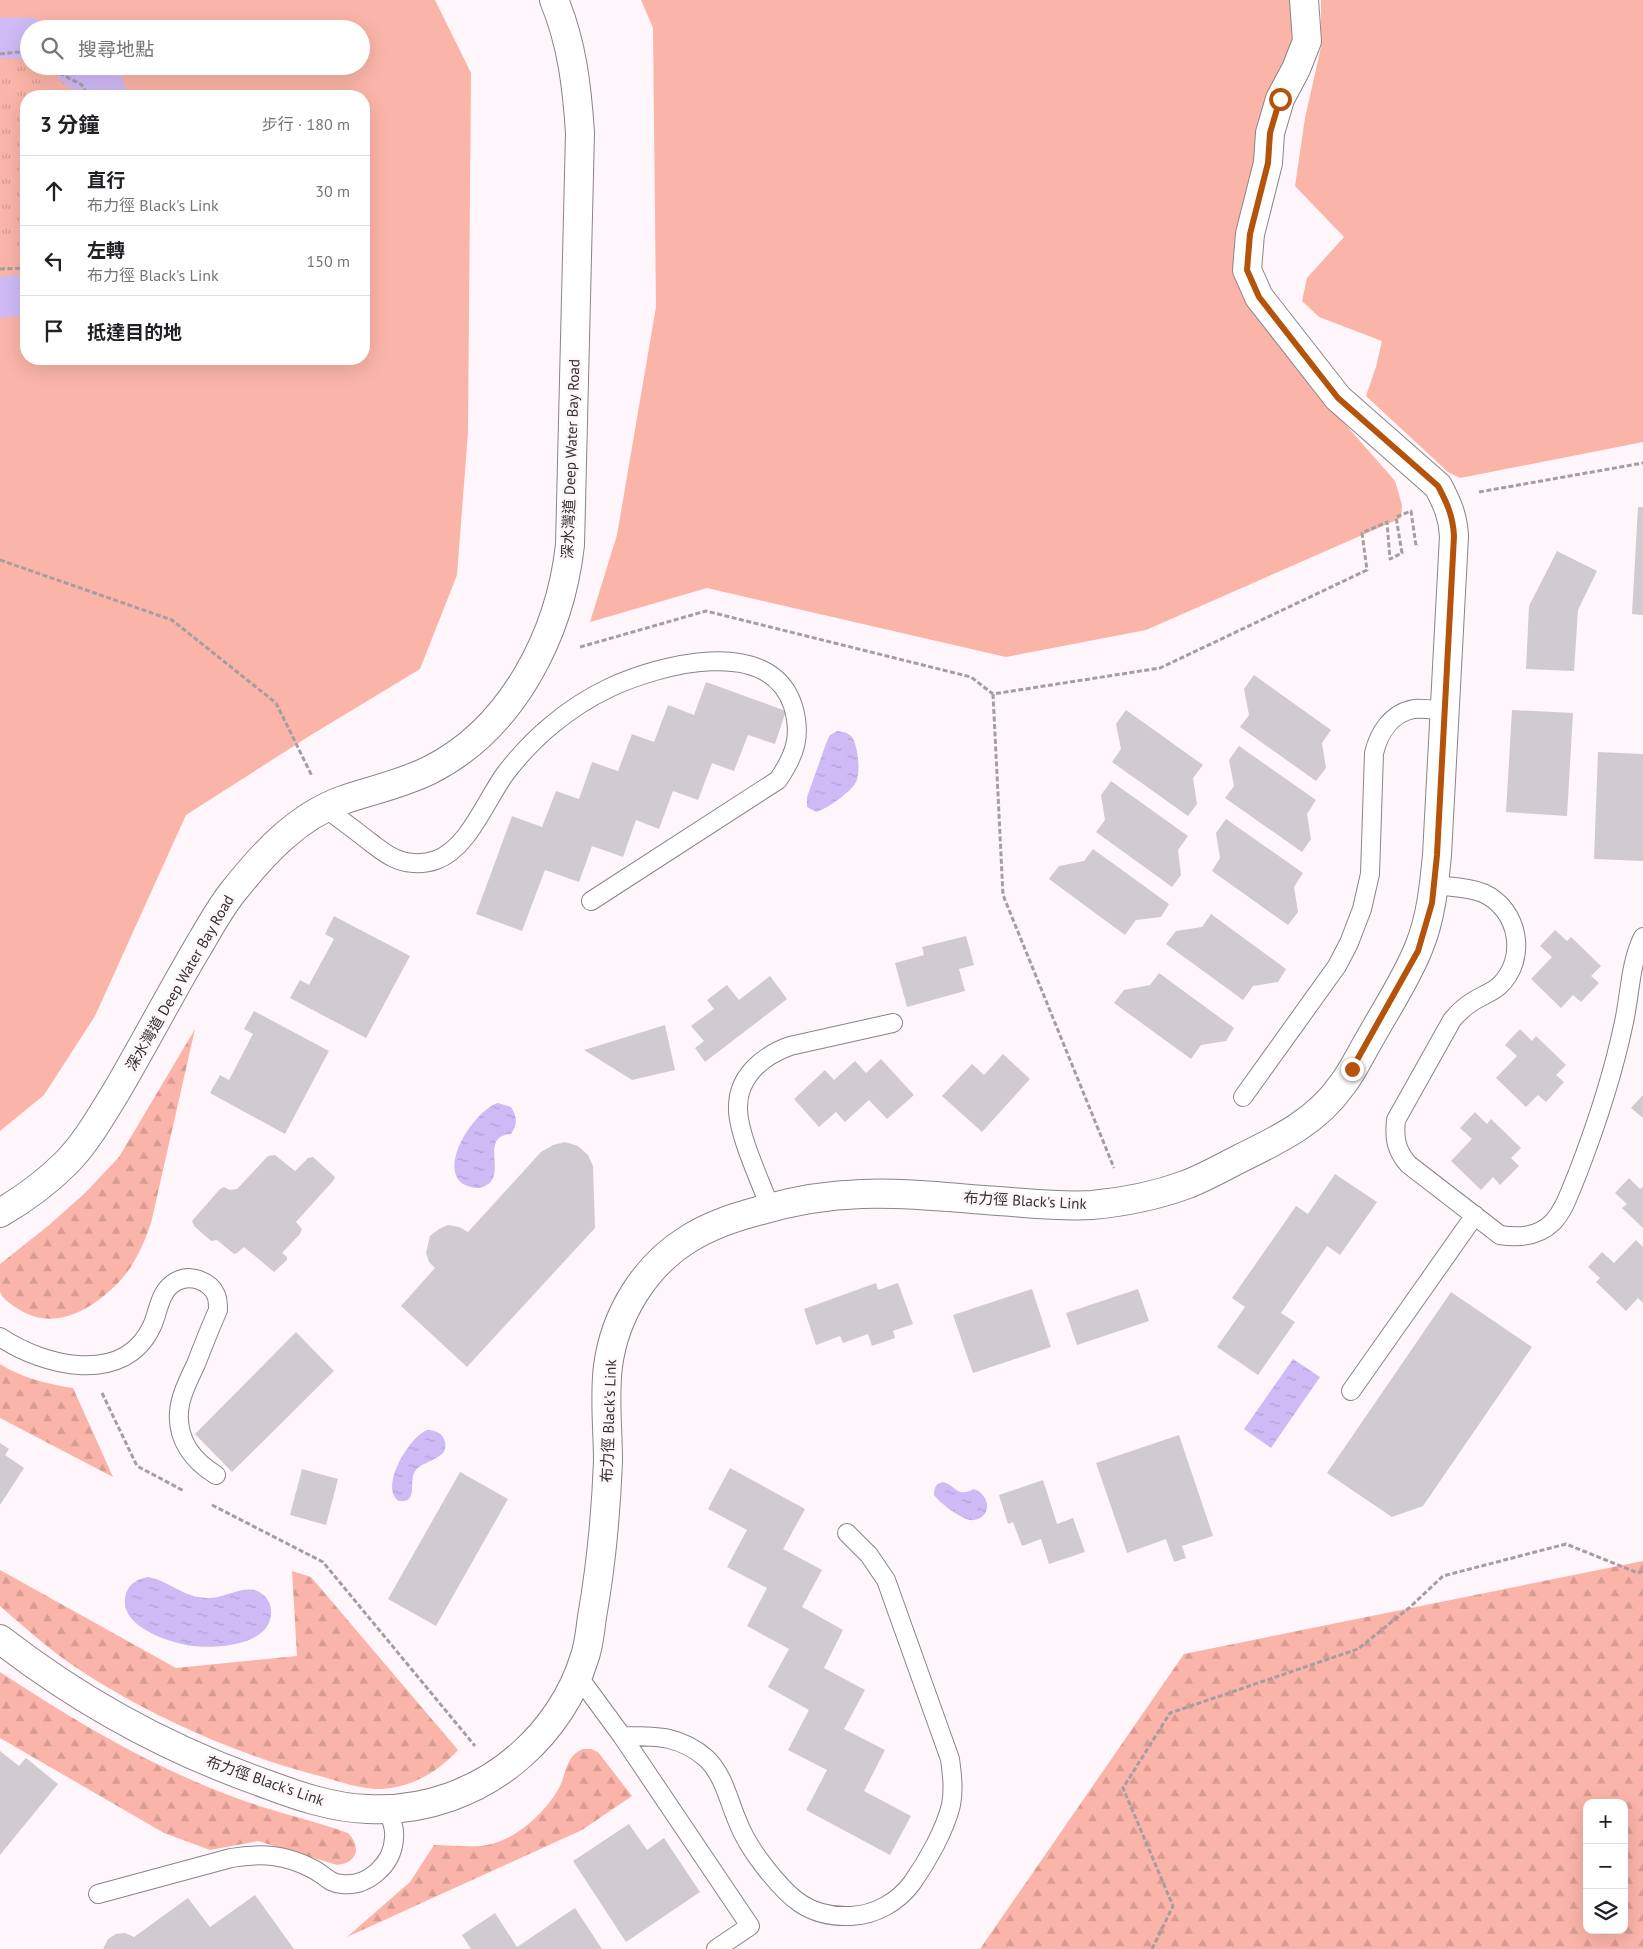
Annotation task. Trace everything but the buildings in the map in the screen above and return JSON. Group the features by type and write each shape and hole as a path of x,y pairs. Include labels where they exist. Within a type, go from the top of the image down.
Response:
{"street":[{"name":"深水灣道 Deep Water Bay Road","path":"0,1213 43,1185 67,1162 83,1143 128,1072 189,962 230,895 252,869 285,835 304,820 343,800 388,787 430,770 480,736 515,695 530,671 553,621 562,595 570,545 580,133 578,99 570,50 554,0"},
{"name":"布力徑 Black's Link","path":"0,1639 78,1696 128,1725 231,1772 285,1791 339,1806 369,1810 428,1804 458,1795 485,1782 510,1765 535,1742 556,1716 578,1676 585,1656 597,1590 605,1514 608,1460 608,1368 614,1340 623,1313 638,1288 653,1268 671,1251 691,1237 713,1226 770,1207 818,1198 863,1194 910,1195 1052,1205 1090,1205 1128,1201 1187,1184 1283,1137 1305,1123 1325,1106 1340,1088 1418,951 1426,927 1434,885 1454,536 1453,519 1448,504 1438,486 1338,398 1259,297 1247,270 1250,234 1268,163 1270,133 1280,99 1296,69 1307,42 1304,0"}],"lane":[{"path":"325,808 392,857 406,862 421,863 436,860 450,853 463,842 506,773 528,747 552,724 580,704 609,688 647,673 685,664 726,660 744,662 762,669 779,682 791,700 797,720 797,742 790,762 778,780 591,901"},
{"path":"1243,1097 1336,966 1349,943 1362,909 1370,874 1374,753 1377,740 1392,720 1402,713 1414,709 1445,711"},
{"path":"1434,885 1483,893 1497,901 1508,913 1514,928 1517,943 1515,959 1508,974 1499,986 1462,1008 1452,1020 1396,1120 1394,1132 1400,1155 1408,1164 1500,1235 1528,1236 1541,1231 1552,1223 1560,1213 1589,1144 1608,1084 1624,1024 1635,962 1643,938"},
{"path":"770,1207 741,1128 738,1109 740,1091 748,1075 759,1062 774,1052 790,1046 893,1023"},
{"path":"1351,1391 1475,1215"},
{"path":"0,1337 22,1350 55,1363 88,1366 105,1364 120,1358 144,1339 152,1326 159,1302 167,1290 178,1280 193,1278 207,1284 216,1296 218,1310 183,1394 179,1411 180,1429 192,1456 202,1467 216,1475"},
{"path":"622,1736 659,1736 678,1741 695,1750 708,1761 718,1773 726,1788 737,1821 753,1851 786,1893 801,1905 819,1913 838,1917 858,1916 877,1911 894,1902 920,1872 945,1825 951,1804 952,1775 950,1759 886,1580 869,1555 847,1533"},
{"path":"578,1676 622,1736 750,1926 716,1949"},
{"path":"98,1894 231,1858 254,1854 277,1855 297,1861 315,1870 331,1882 345,1885 358,1883 371,1877 382,1868 390,1855 394,1839 393,1824 387,1809"}],"path":[{"path":"0,54 20,53"},
{"path":"63,75 82,85 85,90"},
{"path":"0,269 20,268"},
{"path":"575,649 706,611 971,677 993,694 1160,668 1367,570 1362,532 1387,522 1390,559 1402,553 1396,517 1411,511 1416,546 1448,504 1478,492 1643,463"},
{"path":"0,560 172,620 276,703 315,781"},
{"path":"993,694 1003,895 1128,1201"},
{"path":"88,1366 137,1466 190,1494"},
{"path":"208,1503 323,1562 497,1773"},
{"path":"1152,1949 1173,1906 1123,1788 1170,1713 1358,1649 1409,1608 1443,1576 1566,1544 1638,1573 1643,1571"}],"green space":[{"path":"0,0 435,0 471,73 468,432 457,575 420,669 311,735 186,815 95,1016 44,1095 0,1131"},
{"path":"641,0 1299,0 1301,42 1235,272 1331,408 1395,481 1402,505 1401,518 1146,630 1006,657 707,588 590,622 617,535 656,307 653,28"},
{"path":"1321,0 1643,0 1643,442 1460,478 1448,472 1366,396 1376,367 1382,341 1319,317 1302,301 1307,278 1344,237 1295,186 1305,118 1321,47"},
{"path":"0,45 20,54 20,75 63,75 82,85 85,90 20,90 20,250 0,252"},
{"path":"195,1029 151,1223 141,1249 132,1265 104,1296 81,1311 68,1316 42,1318 28,1314 15,1307 1,1294 0,1264 48,1226 85,1193 119,1157"},
{"path":"0,1364 35,1380 73,1388 113,1477 0,1418"},
{"path":"1643,1561 1643,1949 980,1949 1184,1654"},
{"path":"0,1570 176,1668 297,1656 292,1571 311,1577 458,1750 441,1766 422,1778 401,1786 371,1789 281,1765 217,1742 154,1713 123,1696 50,1649 0,1606"},
{"path":"0,1672 86,1726 176,1773 239,1799 348,1833 356,1849 353,1858 344,1864 337,1865 258,1841 210,1850 164,1833 0,1738"},
{"path":"583,1749 591,1749 598,1752 632,1796 582,1830 347,1937 410,1882 434,1845 480,1846 492,1844 504,1840 527,1825 554,1796 570,1760 577,1752"}],"water":[{"path":"837,731 845,732 853,740 858,758 858,778 853,786 838,800 816,812 807,807 807,797 827,741 830,735"},
{"path":"498,1103 511,1107 515,1114 515,1127 511,1134 501,1137 496,1143 494,1151 495,1169 493,1177 488,1184 478,1188 463,1184 456,1176 454,1165 457,1152 470,1127 489,1107"},
{"path":"1293,1359 1320,1377 1271,1448 1244,1429"},
{"path":"427,1430 437,1432 443,1437 444,1451 441,1455 416,1470 409,1499 399,1501 393,1494 394,1474 412,1442"},
{"path":"943,1482 960,1492 974,1489 980,1492 987,1506 984,1515 970,1520 941,1503 934,1495 934,1490 936,1486"},
{"path":"148,1577 200,1597 209,1598 246,1590 260,1592 270,1604 269,1622 263,1631 254,1638 216,1647 193,1646 159,1637 137,1624 129,1615 125,1605 129,1587 137,1580"}],"waterway":[{"path":"0,38 20,38"},
{"path":"90,75 101,82 104,90"},
{"path":"0,297 20,295"}],"route":[{"path":"1280,99 1270,133 1268,163 1250,234 1247,270 1259,297 1338,398 1438,486 1448,504 1453,519 1454,536 1437,855 1432,903 1418,951 1352,1069"}]}
